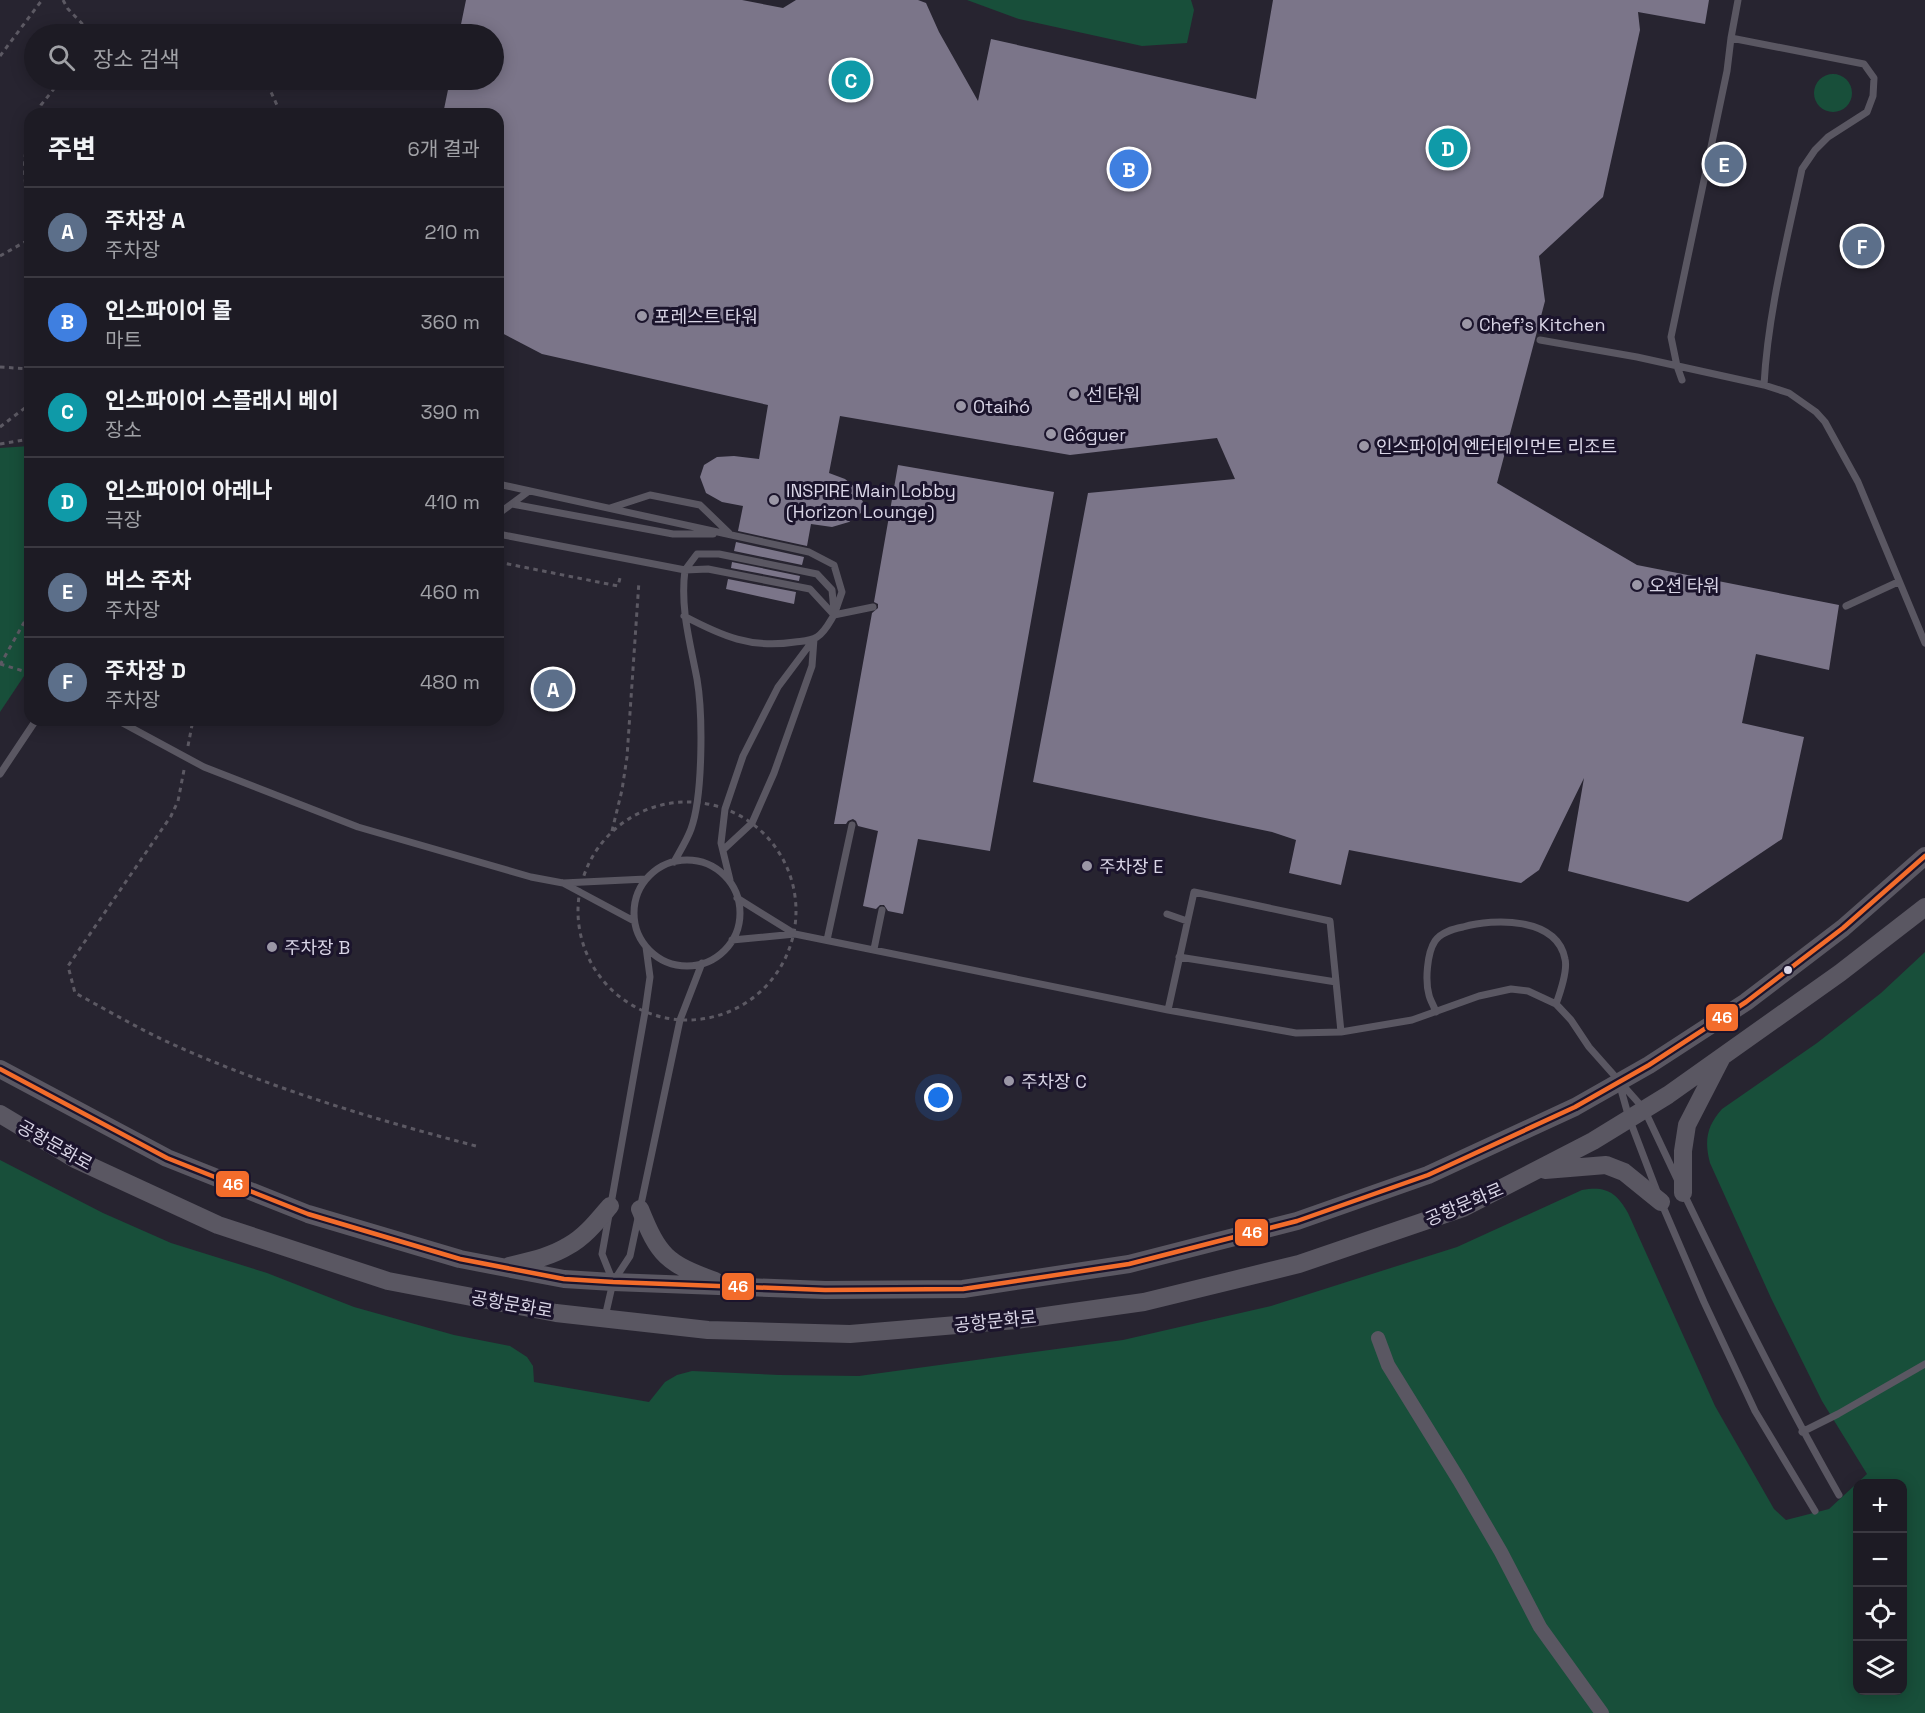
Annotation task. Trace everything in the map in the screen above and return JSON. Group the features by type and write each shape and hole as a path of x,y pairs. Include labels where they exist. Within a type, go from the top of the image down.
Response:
{"street":[{"name":"공항문화로","path":"0,1069 167,1158 308,1214 460,1259 564,1279 613,1282 825,1290 963,1288 1129,1264 1297,1221 1428,1175 1575,1107 1620,1083 1746,1002 1843,928 1925,856"},
{"name":"공항문화로","path":"0,1114 75,1159 230,1228 388,1281 556,1313 708,1330 850,1334 1016,1320 1144,1302 1299,1264 1463,1208 1593,1141 1668,1095 1840,973 1925,907"},
{"path":"1683,1193 1683,1150 1687,1125 1722,1056"},
{"path":"1535,1171 1606,1165 1624,1172 1661,1202"},
{"path":"502,1267 537,1259 569,1246 610,1206"},
{"path":"640,1209 651,1236 665,1256 682,1269 730,1287"},
{"path":"1378,1338 1388,1365 1501,1552 1540,1627 1602,1713"}],"lane":[{"path":"1682,380 1671,337 1727,71 1738,0"},
{"path":"1731,38 1864,64 1874,78 1873,96 1867,112 1827,137 1802,169 1772,314 1764,385"},
{"path":"1540,340 1764,385 1789,393 1816,412 1825,422 1857,482 1925,643"},
{"path":"504,485 809,552 834,565 842,592 834,615 824,633 814,639 783,644 753,643 720,635 684,616"},
{"path":"504,510 529,491"},
{"path":"609,508 650,495 700,505 730,534"},
{"path":"512,504 673,534 730,534"},
{"path":"504,535 685,570 708,569 810,589 834,615"},
{"path":"674,862 691,829 696,802 700,723 697,682 684,616 682,592 685,570 697,554 719,554 817,574 832,590 834,615"},
{"path":"1846,606 1898,582"},
{"path":"834,615 873,607"},
{"path":"730,883 719,871 706,864 690,860 674,862 659,868 646,879 638,892 634,906 634,921 638,935 646,947 658,957 672,964 687,966 702,963 724,950 732,940 738,926 740,912 730,883 721,843 725,808 743,756 778,687 814,639"},
{"path":"723,850 752,823 774,773 812,666 814,639"},
{"path":"0,774 32,726"},
{"path":"128,726 204,767 358,827 531,877 562,883 646,879"},
{"path":"828,940 852,825"},
{"path":"562,883 634,921"},
{"path":"1168,1010 1194,892 1330,921 1341,1032"},
{"path":"737,898 795,934"},
{"path":"874,949 882,910"},
{"path":"1167,914 1187,921"},
{"path":"1436,1012 1428,994 1428,955 1436,939 1448,930 1477,923 1507,921 1533,927 1556,939 1566,960 1562,986 1556,1004"},
{"path":"732,940 795,934 1168,1010 1296,1033 1341,1032 1412,1020 1479,996 1511,989 1528,991 1556,1004 1620,1083 1683,1193 1737,1306 1802,1432 1839,1496"},
{"path":"613,1282 602,1254 645,1012 650,977 646,947"},
{"path":"1179,957 1336,982"},
{"path":"605,1319 613,1282 630,1256 680,1020 702,963"},
{"path":"1620,1083 1636,1114 1661,1202 1704,1302 1755,1412 1815,1511"},
{"path":"1802,1432 1925,1364"}],"path":[{"path":"0,56 42,0"},
{"path":"63,0 82,24"},
{"path":"40,108 53,90"},
{"path":"269,90 278,108"},
{"path":"0,256 24,242"},
{"path":"0,367 24,369"},
{"path":"0,427 24,409"},
{"path":"0,444 24,440"},
{"path":"504,563 618,586 620,578"},
{"path":"611,832 622,790 627,757 639,581"},
{"path":"24,622 0,664 24,671"},
{"path":"192,726 178,801 171,816 68,966 75,993 171,1043 274,1086 402,1127 476,1146"},
{"path":"680,802 696,802 725,808 752,823 775,845 790,872 797,903 795,934 782,966 774,978 752,999 711,1018 680,1020 645,1012 614,992 591,962 581,938 579,925 579,892 582,881 597,849 611,832 623,822 650,808 680,802"}],"green space":[{"path":"967,0 1191,0 1194,10 1187,43 1142,46 1019,19"},
{"path":"1833,74 1847,79 1852,93 1847,107 1833,112 1819,107 1814,93 1819,79"},
{"path":"24,446 24,676 0,712 0,448"},
{"path":"1925,952 1925,1713 0,1713 0,1160 103,1213 171,1243 267,1273 354,1307 454,1335 510,1346 527,1357 533,1366 534,1382 649,1402 665,1382 677,1375 692,1371 859,1376 1123,1340 1271,1306 1457,1247 1582,1190 1604,1190 1614,1195 1628,1213 1715,1406 1774,1509 1786,1520 1829,1509 1853,1487 1853,1695 1907,1695 1907,1479 1862,1479 1867,1474 1822,1401 1771,1298 1710,1163 1707,1147 1710,1127 1722,1109 1817,1043 1881,993"}],"building":[{"name":"인스파이어 엔터테인먼트 리조트","path":"466,0 742,0 783,8 796,0 918,0 926,3 939,32 978,101 991,39 1256,99 1273,0 1709,0 1705,24 1638,12 1640,30 1603,197 1539,256 1545,301 1497,483 1637,565 1839,605 1829,670 1756,654 1742,723 1804,737 1782,839 1688,902 1568,871 1584,778 1539,870 1521,883 1349,850 1341,885 1289,873 1296,840 1272,832 1033,782 1088,493 1235,479 1217,438 1070,455 840,416 829,473 845,479 856,488 863,502 861,513 849,522 832,527 811,524 807,546 738,531 743,506 722,502 706,493 700,477 704,465 717,457 734,456 759,459 768,405 542,354 504,334 504,108 444,108 448,90 504,90 504,24 461,24"},
{"path":"898,465 1054,492 990,851 918,839 903,914 888,911 884,905 876,909 863,906 878,831 858,826 853,819 846,824 834,824 872,613 878,608 878,604 874,602"},
{"path":"736,542 804,557 802,565 734,551"},
{"path":"732,562 800,576 799,581 731,568"},
{"path":"728,579 796,592 794,604 726,589"}],"transit line":[{"name":"46","path":"0,1069 167,1158 308,1214 460,1259 564,1279 613,1282 825,1290 963,1289 1129,1264 1297,1221 1428,1175 1575,1107 1649,1065 1746,1002 1843,928 1925,856"}],"place":[{"name":"인스파이어 스플래시 베이","path":"851,80"},
{"name":"인스파이어 아레나","path":"1448,148"},
{"name":"버스 주차","path":"1724,164"},
{"name":"인스파이어 몰","path":"1129,169"},
{"name":"주차장 D","path":"1862,246"},
{"name":"포레스트 타워","path":"642,316"},
{"name":"Chef's Kitchen","path":"1467,324"},
{"name":"선 타워","path":"1074,394"},
{"name":"Otaihó","path":"961,406"},
{"name":"Góguer","path":"1051,434"},
{"name":"인스파이어 엔터테인먼트 리조트","path":"1364,446"},
{"name":"INSPIRE Main Lobby (Horizon Lounge)","path":"774,500"},
{"name":"오션 타워","path":"1637,585"},
{"name":"주차장 A","path":"553,689"},
{"name":"주차장 E","path":"1087,866"},
{"name":"주차장 B","path":"272,947"},
{"name":"주차장 C","path":"1009,1081"}]}
